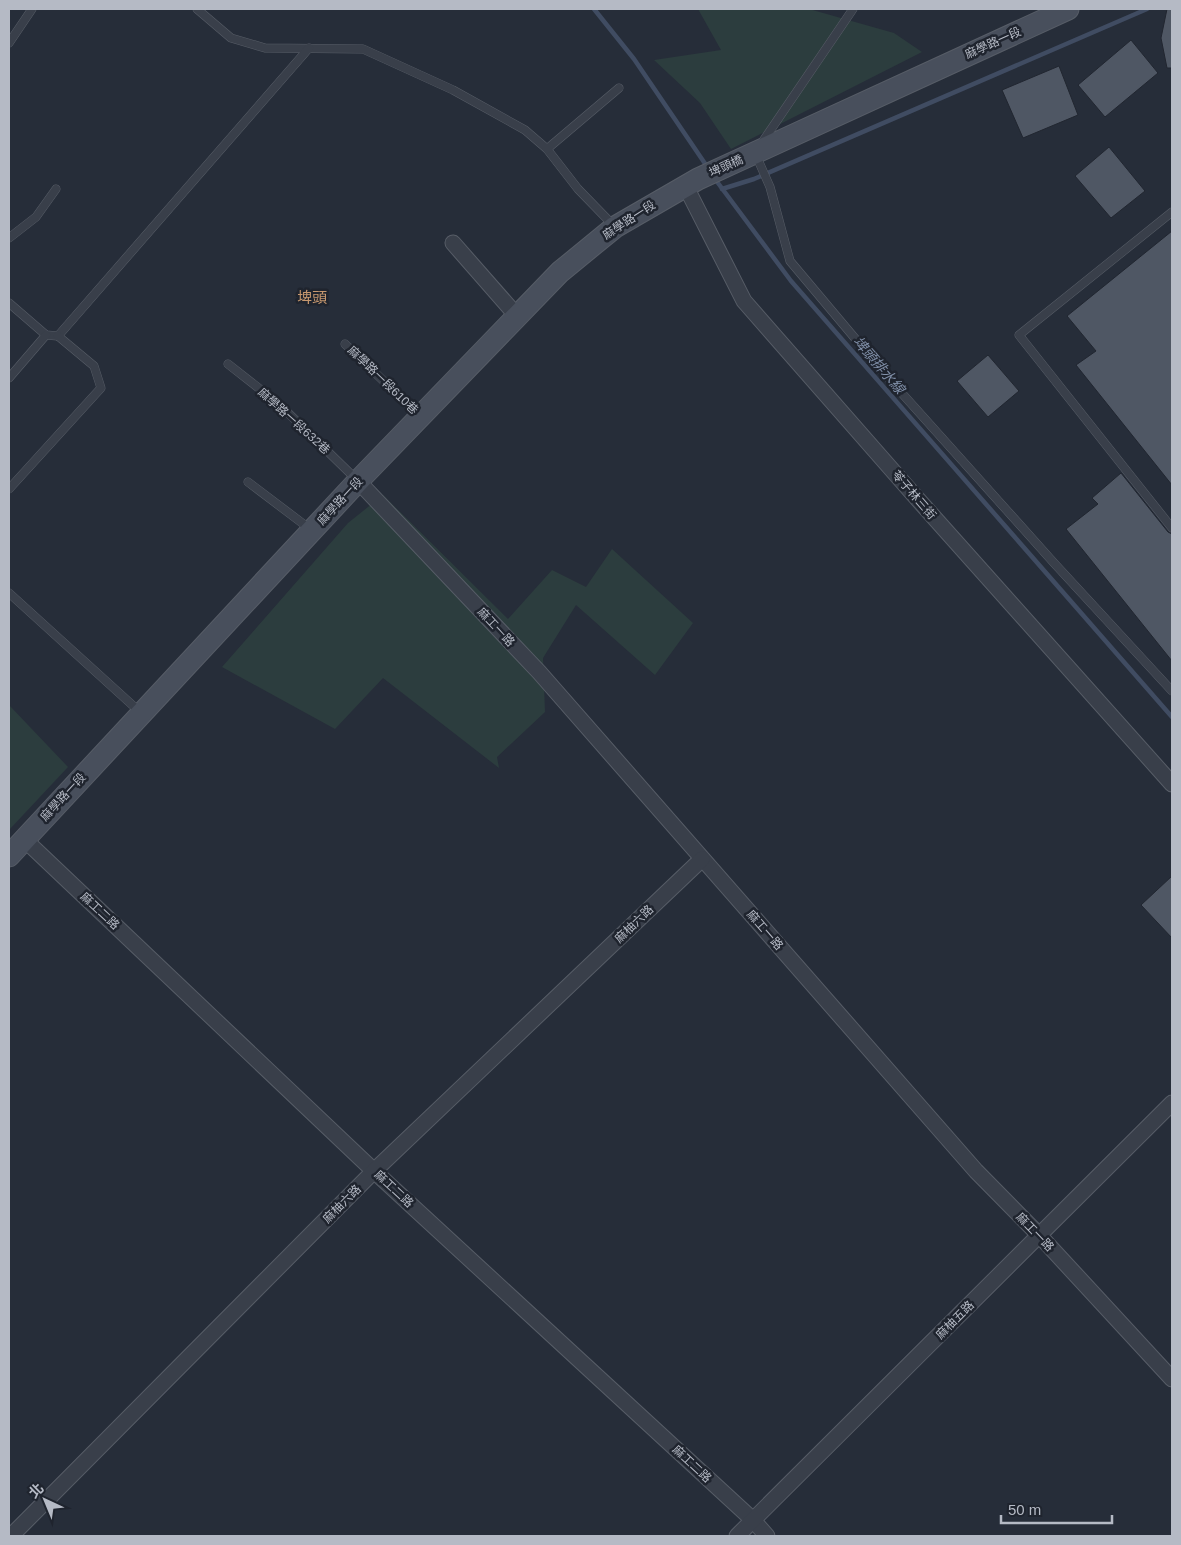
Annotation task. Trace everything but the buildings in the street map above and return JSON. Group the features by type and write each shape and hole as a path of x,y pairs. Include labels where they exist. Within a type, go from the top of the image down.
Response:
{"main road":[{"name":"麻學路一段","path":"755,153 1068,9"},
{"name":"埤頭橋","path":"691,182 755,153"},
{"name":"麻學路一段","path":"9,856 358,481 560,272 615,227 691,182"}],"street":[{"name":"苓子林三街","path":"691,182 744,301 920,502 1172,784"},
{"path":"453,243 517,316"},
{"name":"麻工一路","path":"358,481 539,672 976,1171 1040,1236 1172,1379"},
{"name":"麻工二路","path":"24,839 374,1171 753,1520 767,1536"},
{"name":"麻柚六路","path":"11,1536 374,1171 702,859"},
{"name":"麻柚五路","path":"737,1536 1172,1103"}],"lane":[{"path":"9,43 32,9"},
{"path":"197,9 231,38 265,48 363,49 453,90 525,130 546,149 578,189 615,227"},
{"path":"853,9 755,153 770,187 790,261 903,395 1172,691"},
{"path":"58,336 309,48"},
{"path":"546,149 619,88"},
{"path":"9,238 36,217 56,189"},
{"path":"1172,212 1019,335 1172,528"},
{"path":"9,303 46,335 58,336 94,366 101,388 9,489"},
{"path":"9,378 46,335"},
{"name":"麻學路一段610巷","path":"345,344 421,416"},
{"name":"麻學路一段632巷","path":"228,364 279,404 358,481"},
{"path":"248,482 312,531"},
{"path":"9,593 142,714"}],"shaded area":[{"path":"698,9 809,9 894,33 922,52 731,149 700,103 654,60 721,50"},
{"path":"383,495 508,619 552,570 586,587 612,549 693,623 655,675 576,605 543,658 545,712 497,757 499,768 383,678 335,729 222,667 348,523"},
{"path":"9,705 68,767 9,830"}],"waterway":[{"name":"埤頭排水線","path":"594,9 634,59 708,168"},
{"path":"722,189 754,179 1147,9"},
{"name":"埤頭排水線","path":"715,179 791,281 1172,717"}],"district":[{"name":"埤頭","path":"312,298"}]}
